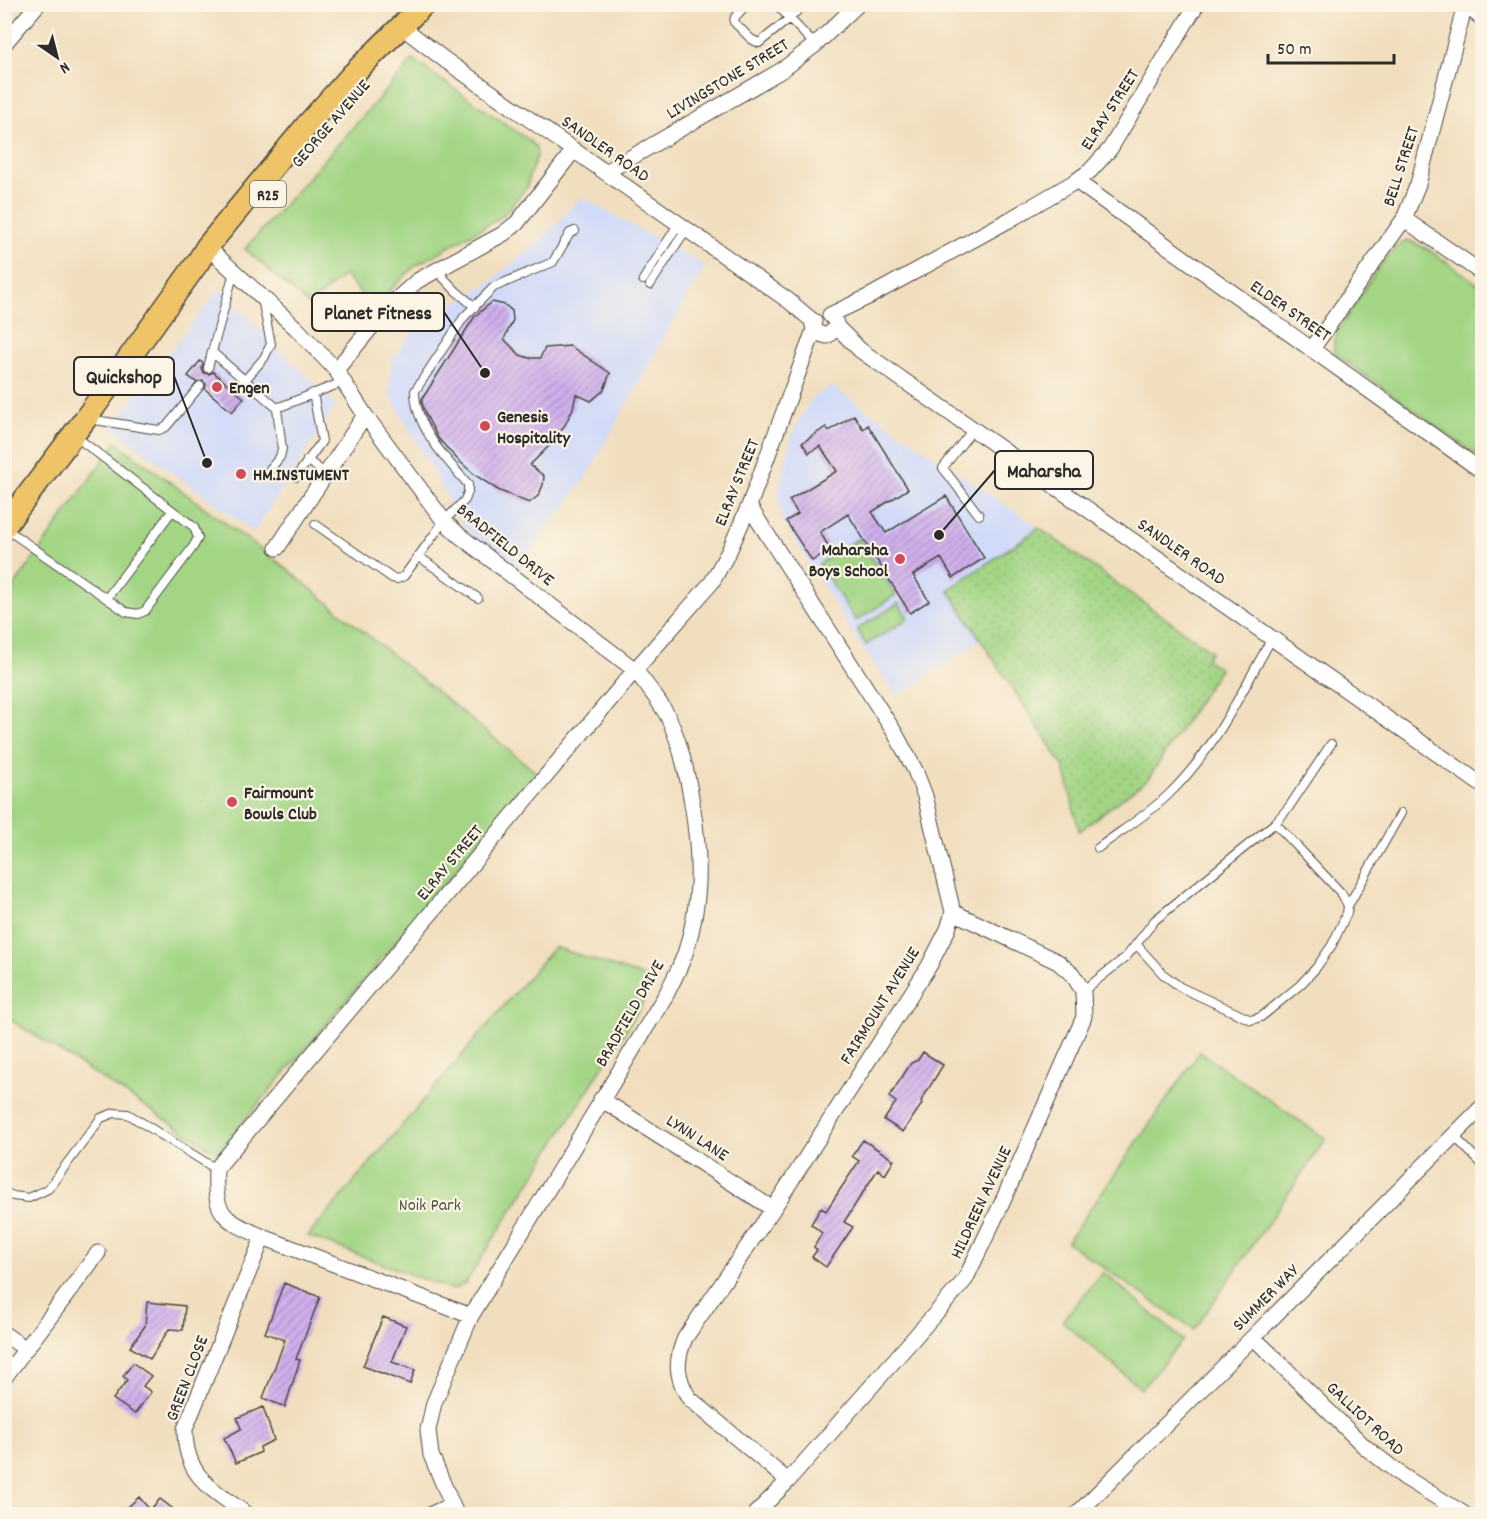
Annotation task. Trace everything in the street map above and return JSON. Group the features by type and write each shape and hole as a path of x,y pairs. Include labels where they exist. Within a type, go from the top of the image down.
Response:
{"main road":[{"name":"R25","path":"406,30 424,4"},
{"name":"R25","path":"406,30 441,4"},
{"name":"GEORGE AVENUE","path":"4,528 207,254 316,116 352,75 406,30"}],"street":[{"path":"4,44 38,4"},
{"name":"ELRAY STREET","path":"216,1169 635,670 712,582 749,506 804,358 824,325 870,296 1076,182 1090,171 1110,149 1197,4"},
{"path":"1464,5 1482,18"},
{"name":"BELL STREET","path":"1312,349 1404,219 1418,184 1464,5"},
{"name":"LIVINGSTONE STREET","path":"606,171 782,70 815,45 854,6"},
{"name":"SANDLER ROAD","path":"406,30 445,60 1482,786"},
{"path":"340,376 387,308 417,281 496,238 517,223 574,150"},
{"name":"ELDER STREET","path":"1076,182 1482,471"},
{"path":"1404,219 1482,273"},
{"name":"BRADFIELD DRIVE","path":"207,254 234,272 296,328 340,376 365,415 444,521 460,536 635,670 666,714 679,747 692,804 698,884 696,907 687,948 667,993 471,1316 434,1403 428,1430 431,1455 454,1510"},
{"path":"278,548 365,415"},
{"path":"749,506 895,733 915,770 930,811 953,912 1058,962 1073,975 1083,991"},
{"name":"FAIRMOUNT AVENUE","path":"788,1481 689,1398 681,1384 677,1369 678,1353 685,1338 773,1209 929,966 948,929 953,912"},
{"name":"HILDREEN AVENUE","path":"755,1515 788,1481 956,1291 970,1272 1084,1017 1083,991"},
{"name":"LYNN LANE","path":"601,1099 773,1209"},
{"name":"SUMMER WAY","path":"1077,1515 1482,1107"},
{"path":"216,1169 215,1194 221,1211 232,1223 263,1237 471,1316"},
{"name":"GREEN CLOSE","path":"246,1515 197,1475 188,1460 185,1429 263,1237"},
{"path":"4,1378 98,1253"},
{"path":"4,1334 26,1349"},
{"name":"GALLIOT ROAD","path":"1254,1336 1365,1448 1404,1477 1464,1515"},
{"path":"432,1515 454,1510"}],"lane":[{"path":"747,4 735,17 734,22 755,42 759,43 804,4"},
{"path":"776,4 815,45"},
{"path":"647,283 683,226"},
{"path":"315,524 392,578 397,579 404,576 444,521 465,500 468,492 468,484 424,427 415,404 415,391 464,317 494,287 553,262 570,233 575,231"},
{"path":"436,270 475,307"},
{"path":"208,368 234,272"},
{"path":"245,380 264,358 271,344 261,298"},
{"path":"212,352 277,408 282,449 280,457 270,469"},
{"path":"277,408 313,393 340,376"},
{"path":"80,427 159,430 166,427 200,386"},
{"path":"296,477 322,441 313,393"},
{"path":"4,528 126,612 138,614 145,611 198,538 197,531 80,427"},
{"path":"973,429 944,468 979,515"},
{"path":"307,460 326,474"},
{"path":"106,598 172,511"},
{"path":"418,556 478,598"},
{"path":"1098,849 1162,801 1211,745 1272,638"},
{"path":"1083,991 1118,965 1155,920 1275,823 1289,807 1331,744"},
{"path":"1136,944 1163,974 1180,987 1255,1020 1300,985 1316,968 1332,945 1348,906 1401,813"},
{"path":"1275,823 1342,894 1348,906"},
{"path":"4,1192 29,1198 48,1189 101,1118 114,1113 128,1114 216,1169"},
{"path":"1454,1136 1482,1164"}],"shaded area":[{"path":"581,197 705,266 584,480 518,570 470,538 389,393 392,359 416,328 489,283 548,233"},
{"path":"220,288 336,406 254,532 111,428"},
{"name":"Maharsha Boys School","path":"832,386 1039,528 948,590 981,640 897,696 860,645 782,520 778,495 793,432 812,398"}],"green space":[{"path":"413,60 530,141 536,148 537,156 527,187 503,216 415,266 379,301 370,303 344,275 309,305 245,249"},
{"path":"1408,240 1429,250 1482,287 1482,459 1334,353 1334,341 1338,331 1379,267 1398,246"},
{"path":"116,442 282,565 538,774 217,1153 5,1016 5,599"},
{"path":"1039,528 1211,651 1206,659 1220,669 1148,779 1079,831 1064,767 948,590"},
{"path":"859,538 896,595 856,621 819,564"},
{"path":"899,603 908,619 866,645 857,629"},
{"name":"Noik Park","path":"554,947 651,979 640,1008 465,1284 452,1290 308,1236"},
{"path":"1200,1052 1326,1139 1194,1330 1067,1242"},
{"path":"1103,1272 1183,1340 1141,1389 1062,1321"}],"building":[{"path":"492,302 505,305 512,311 513,320 504,339 520,355 540,358 545,348 570,346 610,373 604,390 591,401 576,394 573,408 565,425 554,441 530,465 544,476 538,496 529,503 498,490 475,475 457,459 438,438 422,403 422,399 475,316"},
{"path":"200,361 203,363 204,373 213,372 244,398 232,412 205,389 206,384 203,381 196,382 188,376"},
{"path":"854,415 863,429 868,425 908,489 872,512 886,533 946,496 984,558 953,578 941,558 913,575 929,601 910,613 848,514 820,532 830,549 812,561 786,521 798,514 789,500 837,471 820,446 809,453 802,443 826,427 829,431"},
{"path":"923,1052 943,1065 921,1101 922,1104 903,1132 884,1120 896,1102 889,1097 911,1063 918,1060"},
{"path":"863,1140 894,1160 885,1175 878,1169 844,1222 853,1227 826,1267 812,1257 817,1250 814,1247 822,1233 811,1224 821,1208 826,1211 859,1161 852,1156"},
{"path":"284,1283 320,1297 296,1359 300,1360 285,1407 263,1398 285,1340 265,1333"},
{"path":"147,1302 185,1306 183,1330 169,1329 150,1359 130,1347 145,1326"},
{"path":"383,1317 406,1326 392,1362 415,1370 410,1384 363,1366"},
{"path":"133,1363 151,1376 143,1386 151,1392 135,1414 113,1399 127,1380 123,1376"},
{"path":"263,1407 274,1440 260,1447 261,1452 236,1463 224,1438 241,1429 237,1418"},
{"path":"139,1497 150,1510 160,1499 181,1515 119,1515"}],"place":[{"name":"Planet Fitness","path":"485,373"},
{"name":"Engen","path":"217,387"},
{"name":"Genesis Hospitality","path":"485,426"},
{"name":"Quickshop","path":"207,463"},
{"name":"HM.INSTUMENT","path":"241,474"},
{"name":"Maharsha","path":"939,535"},
{"name":"Maharsha Boys School","path":"900,559"},
{"name":"Fairmount Bowls Club","path":"232,802"}]}
